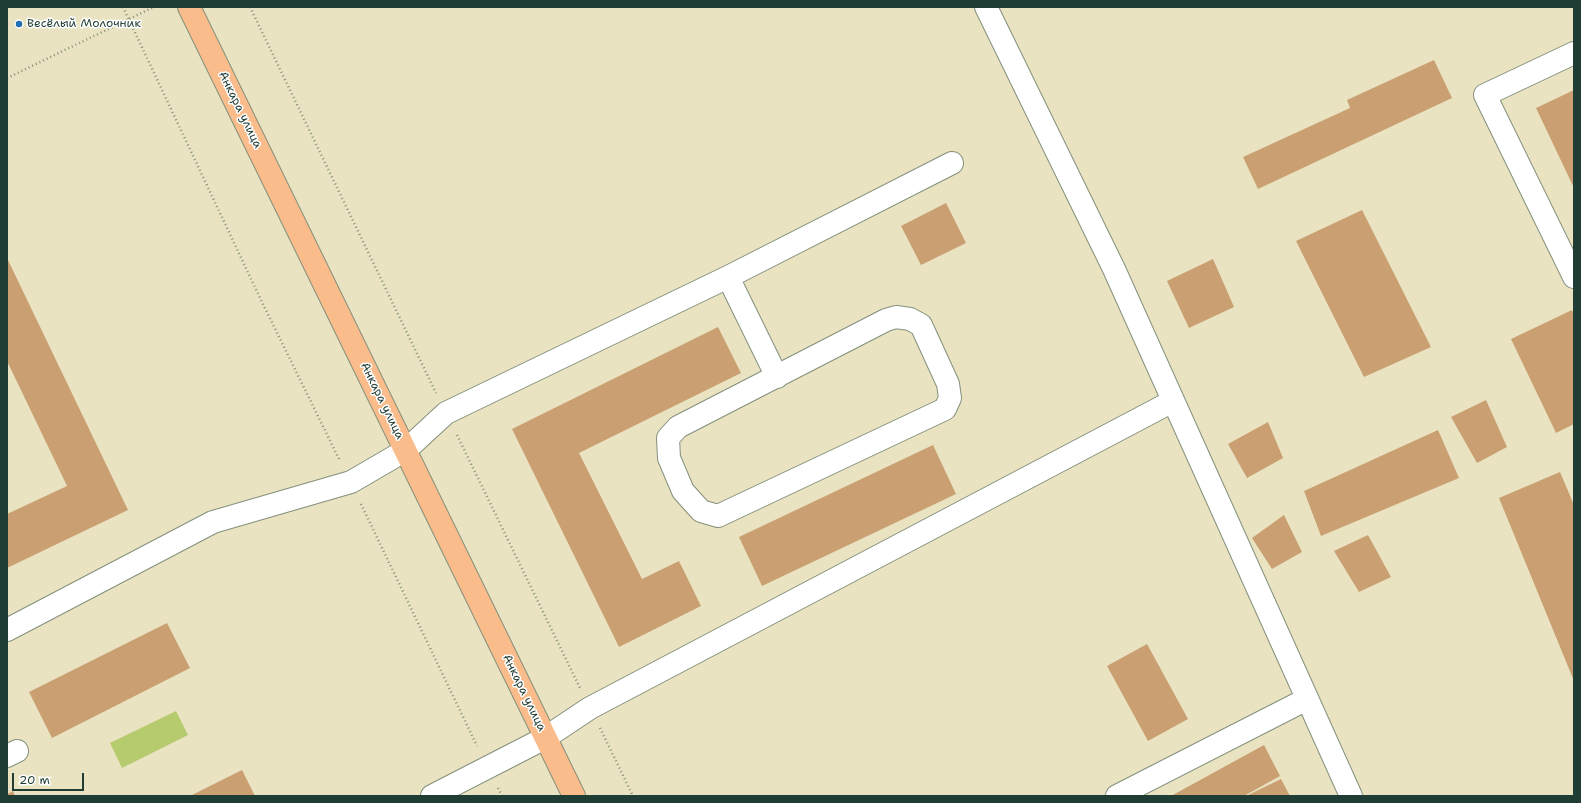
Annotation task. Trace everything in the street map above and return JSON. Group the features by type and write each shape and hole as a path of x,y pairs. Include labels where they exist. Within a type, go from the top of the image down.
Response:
{"main road":[{"name":"Анкара улица","path":"189,7 574,796"}],"street":[{"path":"986,7 1114,269 1351,796"},
{"path":"1574,53 1485,95 1574,277"},
{"path":"7,630 213,522 350,482 406,450 446,413 728,278 952,163"},
{"path":"728,278 777,377"},
{"path":"903,318 910,319 921,325 948,384 950,398 945,408 718,516 701,511 683,491 669,458 668,438 678,426 777,377 886,320 903,318"},
{"path":"432,796 545,738 597,705 1173,401"},
{"path":"1117,796 1308,699"}],"path":[{"path":"123,7 257,291 487,768 502,796"},
{"path":"7,78 154,7"}],"green space":[{"path":"176,711 188,735 122,768 110,743"}],"building":[{"path":"1434,60 1452,98 1258,189 1243,157 1350,108 1347,100"},
{"path":"1574,90 1574,188 1536,108"},
{"path":"946,203 966,243 921,265 901,226"},
{"path":"1362,210 1431,347 1364,377 1296,241"},
{"path":"7,258 128,510 7,568 7,514 67,486 7,361"},
{"path":"1213,259 1234,307 1189,328 1167,281"},
{"path":"1572,310 1574,315 1574,424 1556,433 1511,339"},
{"path":"718,327 741,373 579,453 642,579 679,561 701,606 619,647 512,429"},
{"path":"1486,400 1507,447 1477,463 1451,417"},
{"path":"1268,422 1283,458 1247,478 1228,444"},
{"path":"1438,430 1459,478 1321,536 1304,491"},
{"path":"933,445 956,494 762,586 739,537"},
{"path":"1560,472 1574,505 1574,681 1499,498"},
{"path":"1284,515 1302,552 1272,569 1252,538"},
{"path":"1368,535 1391,577 1359,592 1334,551"},
{"path":"167,623 190,668 52,738 29,692"},
{"path":"1147,644 1188,719 1148,741 1107,666"},
{"path":"1264,745 1280,776 1244,796 1171,796"},
{"path":"242,770 255,796 190,796"},
{"path":"1281,779 1290,796 1246,796"},
{"path":"13,791 15,796 7,796 7,794"}],"place":[{"name":"Весёлый Молочник","path":"19,24"}]}
